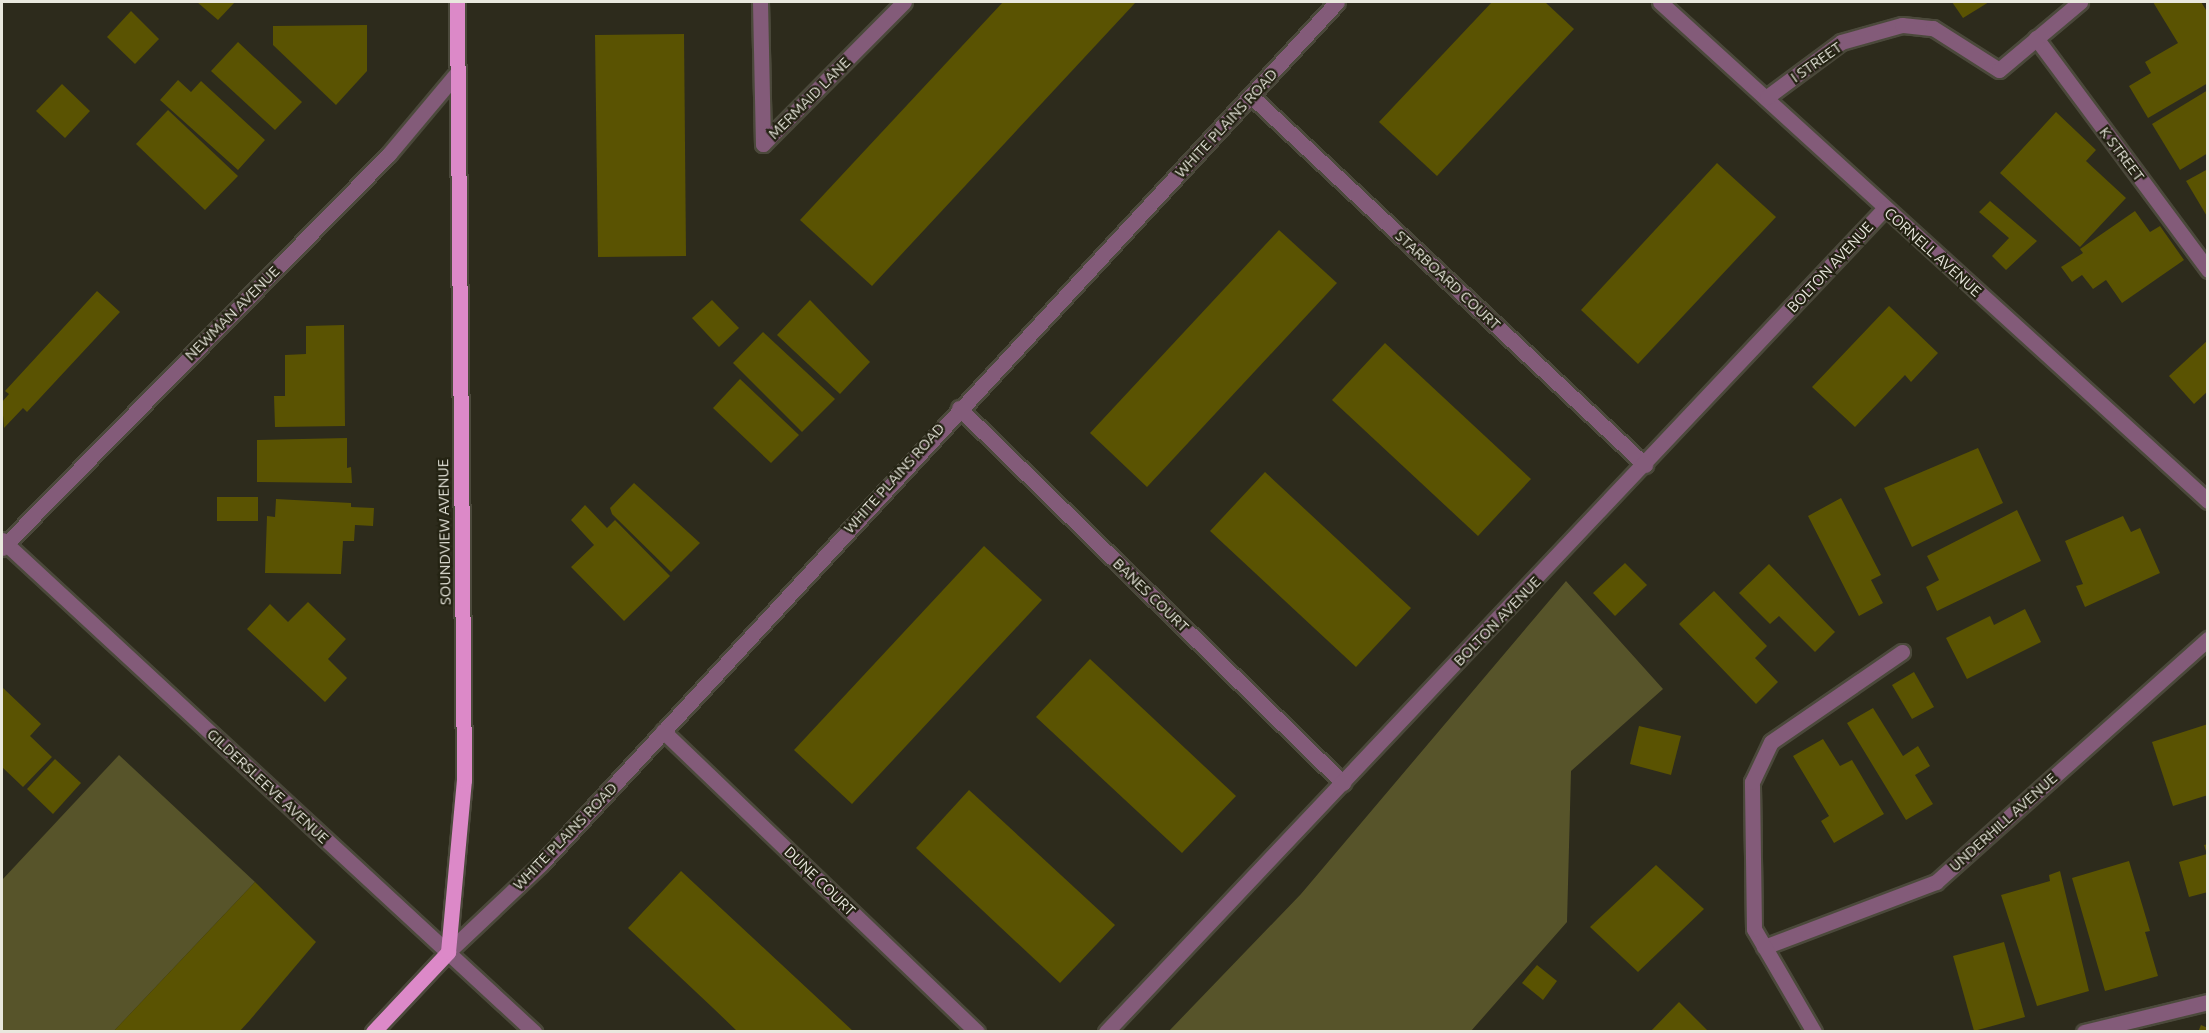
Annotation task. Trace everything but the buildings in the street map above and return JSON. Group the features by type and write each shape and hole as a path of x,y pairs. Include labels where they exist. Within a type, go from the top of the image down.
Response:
{"main road":[{"name":"SOUNDVIEW AVENUE","path":"448,952 464,780 457,2"},
{"path":"373,1032 448,952"}],"street":[{"name":"MERMAID LANE","path":"760,2 764,144 904,2"},
{"name":"WHITE PLAINS ROAD","path":"448,952 541,864 959,408 1337,2"},
{"name":"CORNELL AVENUE","path":"1660,2 2208,501"},
{"path":"2036,38 2080,2"},
{"name":"I STREET","path":"1767,97 1841,42 1902,25 1933,28 1999,70 2036,38"},
{"name":"K STREET","path":"2036,38 2208,270"},
{"name":"NEWMAN AVENUE","path":"3,544 389,154 458,74"},
{"name":"STARBOARD COURT","path":"1251,96 1646,465"},
{"name":"BOLTON AVENUE","path":"1106,1032 1646,465 1885,208"},
{"name":"BANES COURT","path":"959,408 1343,783"},
{"name":"GILDERSLEEVE AVENUE","path":"3,544 534,1032"},
{"name":"UNDERHILL AVENUE","path":"1764,947 1936,882 2208,639"},
{"path":"1814,1032 1754,929 1752,782 1771,742 1902,652"},
{"name":"DUNE COURT","path":"663,731 977,1032"},
{"path":"2084,1032 2208,1002"}],"shaded area":[{"path":"1566,581 1663,689 1571,771 1567,922 1471,1031 1169,1031 1301,894"},
{"path":"119,755 255,882 114,1031 2,1032 2,880"}]}
